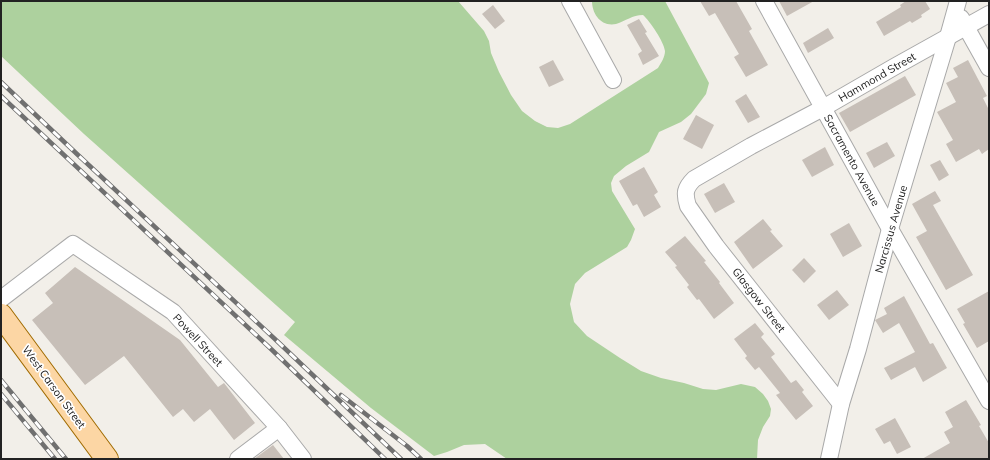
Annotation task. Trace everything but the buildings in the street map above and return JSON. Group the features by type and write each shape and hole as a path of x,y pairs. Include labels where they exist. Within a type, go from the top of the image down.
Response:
{"main road":[{"name":"West Carson Street","path":"1,315 107,459"}],"street":[{"path":"570,1 613,80"},
{"name":"Sacramento Avenue","path":"764,1 890,229 989,401"},
{"path":"955,3 966,28 989,68"},
{"name":"Narcissus Avenue","path":"829,459 841,404 858,349 890,229 948,37 955,3"},
{"name":"Hammond Street","path":"686,191 688,184 694,178 823,108 989,14"},
{"name":"Glasgow Street","path":"686,191 688,206 716,246 841,404"},
{"name":"Powell Street","path":"1,299 73,244 173,312 279,428 303,459"},
{"path":"238,459 279,428"}],"green space":[{"path":"1,1 458,1 484,31 489,41 491,53 499,72 511,95 522,111 535,121 547,127 558,128 570,124 658,68 663,60 665,51 664,47 653,27 643,15 632,17 616,24 606,24 596,15 592,6 592,1 665,1 709,83 706,94 691,114 681,122 659,132 649,152 626,166 614,176 611,183 612,191 635,229 627,247 585,273 575,284 570,304 574,322 587,336 641,371 703,389 716,390 741,384 755,387 763,394 771,409 770,416 763,427 758,440 757,459 507,459 485,444 464,445 434,456 371,408 284,335 295,322 84,134 1,56"}],"railway":[{"path":"1,82 401,459"},
{"path":"1,96 270,348 385,459"},
{"path":"1,380 66,459"},
{"path":"1,394 55,459"},
{"path":"341,395 407,446 421,459"}]}
